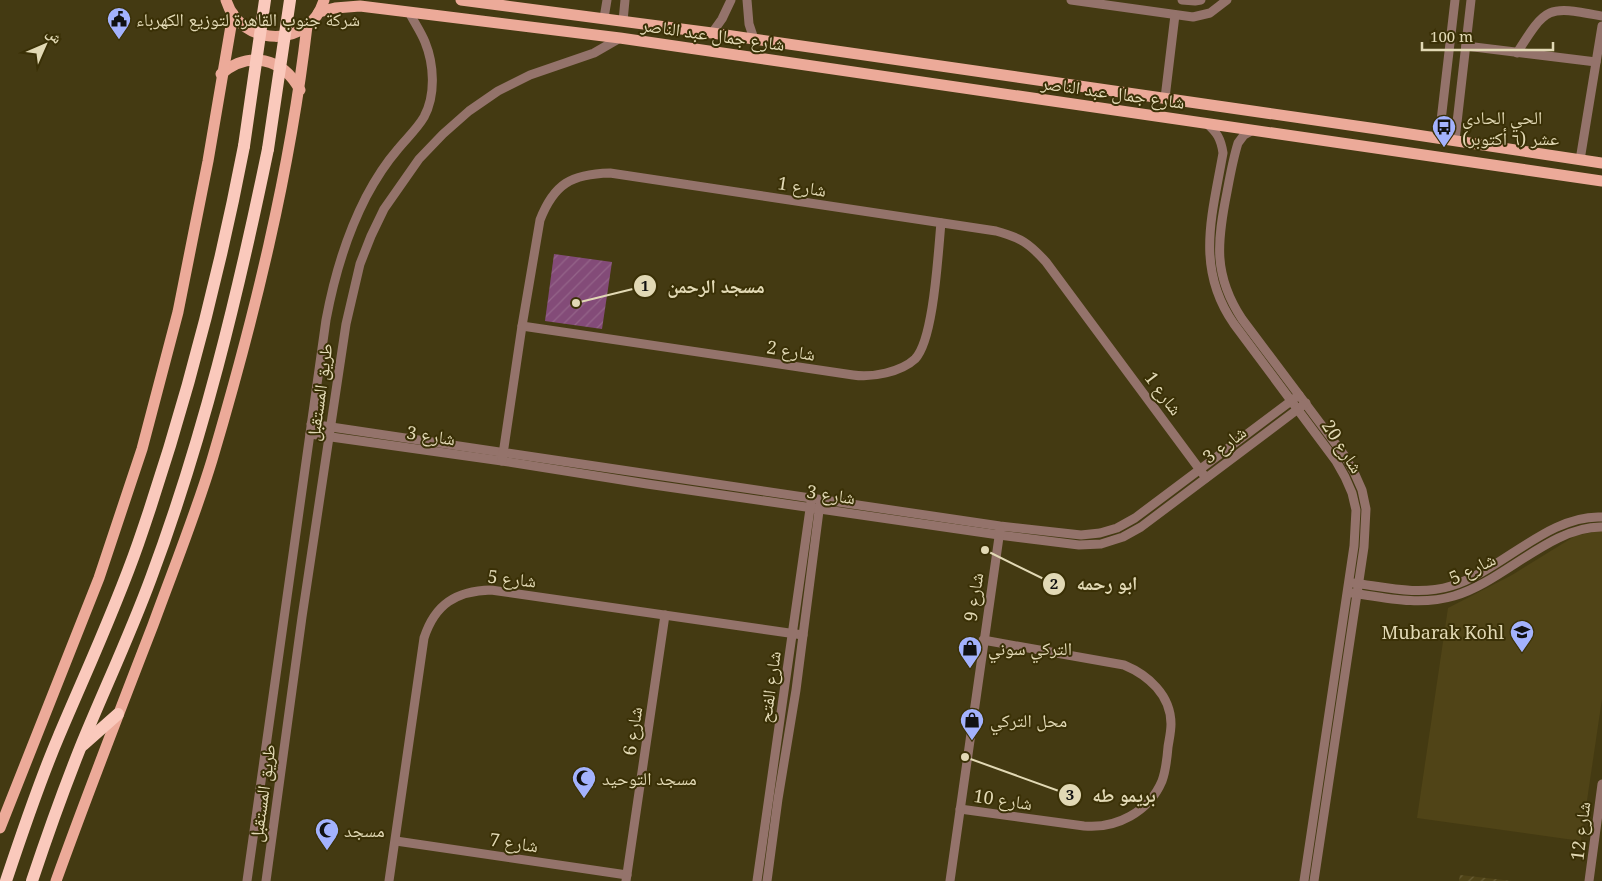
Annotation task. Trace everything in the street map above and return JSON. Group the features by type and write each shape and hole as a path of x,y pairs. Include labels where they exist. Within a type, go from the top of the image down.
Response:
{"highway":[{"path":"6,881 43,776 118,598 156,491 194,365 213,292 244,146 265,0"},
{"path":"32,881 53,818 81,746 126,644 152,578 175,510 216,370 236,296 268,149 290,0"},
{"path":"81,746 118,714"}],"main road":[{"path":"226,0 233,14 244,26 251,31 267,36 284,36 300,31 319,12 324,0"},
{"name":"شارع جمال عبد الناصر","path":"461,0 712,33 1455,140 1602,163"},
{"name":"شارع جمال عبد الناصر","path":"319,12 360,3 409,12 620,38 1602,181"},
{"path":"0,828 99,578 142,449 178,312 208,161 233,14"},
{"path":"56,881 181,550 211,461 263,272 282,188 300,90 307,26"},
{"path":"222,74 239,62 267,61 287,72 300,90"},
{"path":"984,73 988,77 990,84 984,92"},
{"path":"1020,97 1017,86 1023,78"}],"street":[{"path":"604,18 607,0"},
{"path":"623,21 625,0"},
{"path":"712,33 731,0"},
{"path":"747,0 749,24 754,40"},
{"path":"1071,0 1193,17 1210,13 1227,0"},
{"path":"1182,0 1194,2 1202,0"},
{"path":"1439,138 1455,0"},
{"path":"1455,140 1471,0"},
{"path":"1517,52 1535,24 1543,16 1553,11 1565,10 1602,16"},
{"name":"طريق المستقبل","path":"247,881 326,320 333,286 352,227 373,185 424,116 431,97 433,82 428,50 409,12"},
{"path":"1165,98 1175,15"},
{"path":"1580,160 1602,26"},
{"name":"طريق المستقبل","path":"266,881 302,617 346,324 360,264 384,209 401,184 419,160 469,110 498,91 530,75 594,53 620,38"},
{"path":"1466,46 1596,62"},
{"name":"شارع 20","path":"1206,123 1216,131 1222,141 1223,153 1209,237 1209,255 1213,281 1224,310 1295,397 1306,403 1344,456 1362,490 1366,509 1366,528 1359,584 1314,881"},
{"name":"شارع 20","path":"1253,130 1244,135 1234,153 1219,237 1222,272 1233,304 1295,397 1298,409 1336,461 1352,493 1356,510 1347,592 1304,881"},
{"name":"شارع 1","path":"503,457 536,237 546,204 557,190 571,180 590,173 610,173 996,231 1015,236 1032,246 1049,266 1206,478"},
{"name":"شارع 2","path":"522,326 853,376 882,373 904,366 916,358 924,346 930,324 941,223"},
{"name":"شارع 3","path":"312,424 647,484 815,508 999,530 1081,534 1100,533 1117,528 1135,518 1295,397"},
{"name":"شارع 3","path":"310,434 648,474 816,497 1079,546 1101,544 1123,537 1141,527 1306,403"},
{"name":"شارع الفتح","path":"767,881 803,635 816,497"},
{"name":"شارع الفتح","path":"758,881 793,634 815,508"},
{"name":"شارع 5","path":"1348,582 1420,590 1434,590 1453,586 1467,580 1550,530 1573,520 1602,517"},
{"name":"شارع 5","path":"1347,592 1421,601 1456,596 1471,590 1556,540 1576,531 1602,528"},
{"name":"شارع 9","path":"950,881 999,530"},
{"name":"شارع 5","path":"389,881 424,638 428,625 437,612 461,594 476,590 491,590 803,635"},
{"name":"شارع 6","path":"627,878 665,615"},
{"name":"شارع 10","path":"960,809 1096,828 1108,826 1120,822 1142,807 1158,789 1166,769 1171,724 1168,707 1161,693 1140,672 1124,665 983,640"},
{"name":"شارع 12","path":"1589,881 1602,784"},
{"name":"شارع 7","path":"396,841 627,878"}],"shaded area":[{"path":"554,254 612,262 602,329 545,321"},
{"name":"Mubarak Kohl","path":"1602,530 1602,699 1581,841 1417,818 1448,608 1512,575 1575,536"},
{"path":"1460,875 1512,881 1459,881"}],"place":[{"name":"شركة جنوب القاهرة لتوزيع الكهرباء","path":"119,40"},
{"name":"الحي الحادي عشر (٦ أكتوبر)","path":"1444,148"},
{"name":"مسجد الرحمن","path":"576,303"},
{"name":"ابو رحمه","path":"985,550"},
{"name":"Mubarak Kohl","path":"1522,653"},
{"name":"التركي سوني","path":"970,669"},
{"name":"محل التركي","path":"972,741"},
{"name":"بريمو طه","path":"965,757"},
{"name":"مسجد التوحيد","path":"584,799"},
{"name":"مسجد","path":"327,851"}]}
